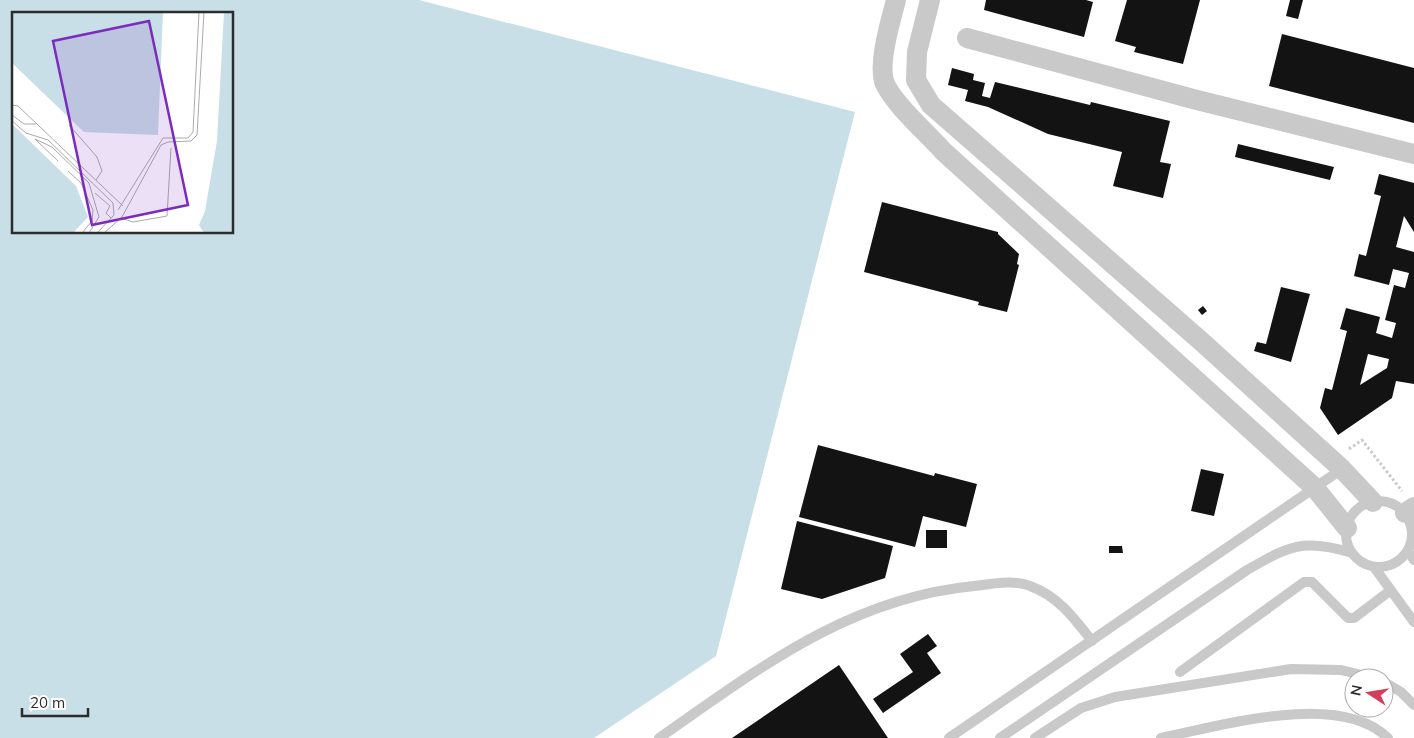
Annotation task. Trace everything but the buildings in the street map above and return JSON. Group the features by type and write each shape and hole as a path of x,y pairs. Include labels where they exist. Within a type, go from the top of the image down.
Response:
{"street":[{"path":"896,0 883,50 885,83 904,108 943,151 1315,488 1347,528"},
{"path":"930,0 917,52 916,80 931,104 1202,342 1342,470 1373,502"},
{"path":"967,38 1193,99 1414,154"}],"lane":[{"path":"949,738 1342,470"},
{"path":"1373,502 1391,503 1409,510 1412,530 1408,551 1395,563 1374,567 1362,562 1352,553 1347,541 1347,528 1354,512 1361,506 1373,502"},
{"path":"1000,738 1247,570 1284,549 1305,545 1323,546 1352,553"},
{"path":"1408,551 1414,560"},
{"path":"1374,567 1414,622"},
{"path":"1180,672 1304,582 1312,582 1348,618 1354,618 1391,590"},
{"path":"659,738 805,640 848,619 918,596 987,584 1029,585 1050,594 1066,608 1092,641"},
{"path":"1035,738 1067,716 1115,697 1291,669 1344,671"},
{"path":"1394,688 1414,705"},
{"path":"1160,738 1268,716 1302,714 1325,714 1349,719 1366,724 1388,738"}],"water":[{"path":"0,0 419,0 855,112 716,656 594,738 0,738"}]}
